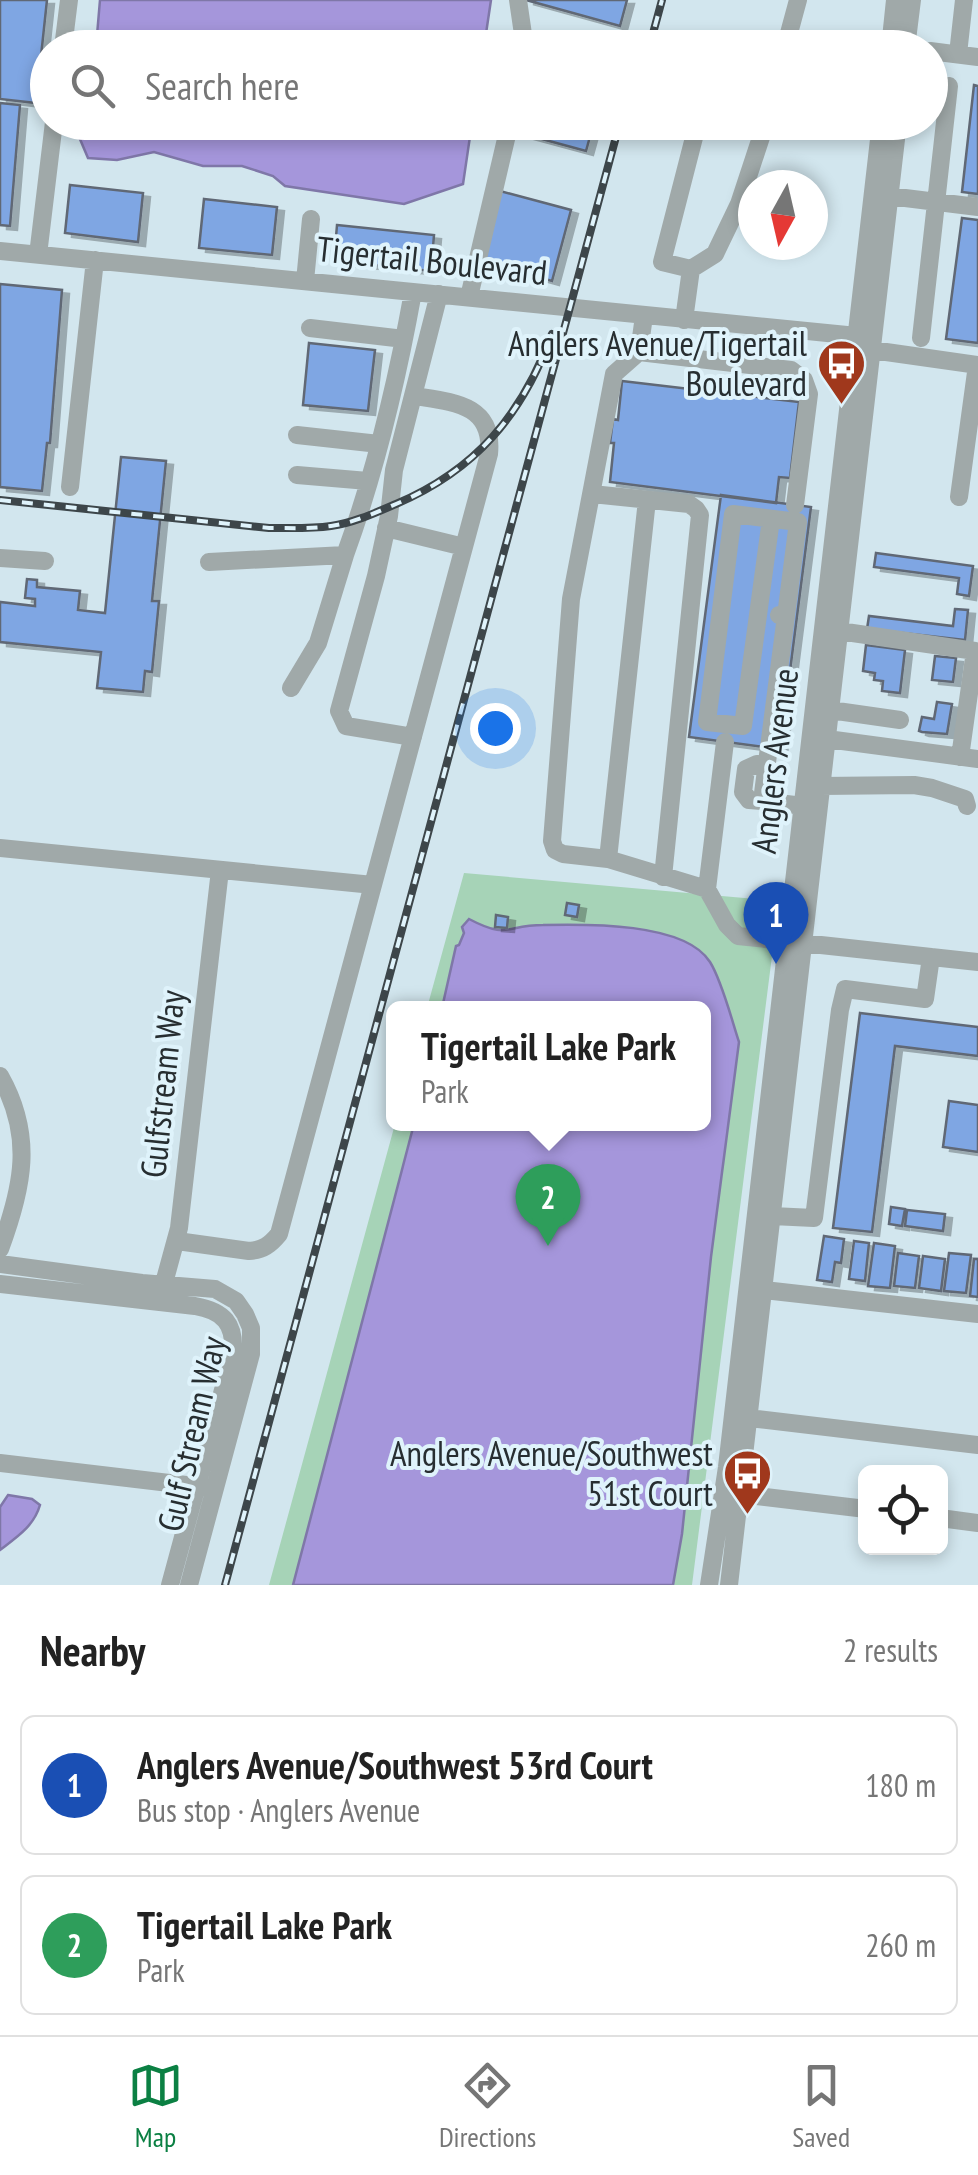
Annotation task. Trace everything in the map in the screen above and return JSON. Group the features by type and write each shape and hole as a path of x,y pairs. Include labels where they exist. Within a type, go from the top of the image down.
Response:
{"street":[{"path":"65,30 69,0"},
{"path":"518,0 523,30"},
{"path":"790,30 798,0"},
{"path":"892,30 895,0"},
{"path":"958,54 964,0"},
{"path":"948,53 978,57"},
{"path":"948,96 949,86"},
{"path":"38,255 52,140"},
{"path":"469,297 506,140"},
{"path":"693,140 662,262 691,269 715,254 739,204 760,140"},
{"name":"Anglers Avenue","path":"709,1585 749,1418 772,1216 803,806 879,140"},
{"name":"Anglers Avenue","path":"729,1585 732,1492 795,941 822,786 896,140"},
{"path":"920,338 943,140"},
{"path":"889,196 978,206"},
{"path":"305,281 311,219"},
{"name":"Tigertail Boulevard","path":"0,251 856,336"},
{"path":"70,486 94,260"},
{"path":"684,320 691,269"},
{"path":"292,688 318,643 346,555 398,376 413,292"},
{"path":"413,737 346,726 339,711 386,528 394,470 439,294"},
{"path":"644,316 639,352 614,374 571,599 552,841 555,850 563,854 608,859 707,889"},
{"path":"310,328 404,339"},
{"path":"856,336 872,350 978,365 959,497"},
{"path":"639,352 791,370 804,380 808,394 794,505"},
{"path":"177,1241 249,1251 260,1250 279,1234 490,454 491,440 483,418 468,407 414,396"},
{"path":"297,435 379,444"},
{"path":"298,475 368,481"},
{"path":"592,494 689,504 700,515 663,877"},
{"path":"608,859 647,500"},
{"path":"770,519 743,726 707,722 733,514 798,522 782,616 762,801 803,806"},
{"path":"386,528 464,547"},
{"path":"209,562 346,555"},
{"path":"0,558 45,561"},
{"path":"827,739 969,758 975,651 839,632"},
{"path":"830,710 900,720"},
{"path":"725,742 707,889 727,925 738,936 978,962"},
{"path":"822,786 914,785 965,799 967,806"},
{"path":"0,848 373,885"},
{"name":"Gulfstream Way","path":"161,1294 177,1241 220,870"},
{"path":"772,1216 814,1218 840,1010 846,990 925,999 931,957"},
{"path":"0,1076 17,1114 22,1162 18,1196 0,1249"},
{"name":"Gulf Stream Way","path":"0,1264 161,1294"},
{"name":"Gulf Stream Way","path":"0,1284 161,1294 215,1289 236,1301 246,1314 251,1354 170,1585"},
{"path":"764,1290 978,1314"},
{"path":"749,1418 978,1446"},
{"path":"0,1463 205,1488"},
{"name":"Gulf Stream Way","path":"189,1585 205,1488"},
{"path":"732,1492 858,1508"},
{"path":"948,1519 978,1523"}],"green space":[{"path":"464,873 779,901 692,1585 269,1585 393,1131 711,1131 711,1001 429,1001"}],"shaded area":[{"path":"100,0 491,0 487,30 97,30"},
{"path":"80,140 469,140 463,184 404,204 285,186 273,176 242,166 203,166 154,152 117,160 88,158"},
{"path":"469,919 500,930 543,925 658,932 697,949 710,962 723,990 739,1042 673,1585 293,1585 412,1131 711,1131 711,1001 444,1001 456,946 464,933 462,927"},
{"path":"8,1495 32,1499 40,1505 29,1525 0,1550 0,1507"}],"building":[{"path":"0,0 47,0 44,30 30,30 30,102 0,99"},
{"path":"526,0 627,0 620,26"},
{"path":"974,85 978,86 978,194 962,192"},
{"path":"0,103 20,105 10,226 0,225"},
{"path":"545,140 589,140 586,151"},
{"path":"70,185 143,193 138,242 65,233"},
{"path":"500,191 571,210 552,281 481,261"},
{"path":"204,199 277,207 272,255 199,248"},
{"path":"962,218 978,220 978,343 946,339"},
{"path":"337,225 434,235 431,271 334,261"},
{"path":"0,284 62,290 50,443 42,491 0,487"},
{"path":"309,343 375,350 368,411 303,405"},
{"path":"622,381 799,402 790,478 779,477 776,503 610,482 614,443 610,443 613,419 618,420"},
{"path":"121,457 166,461 152,601 159,601 152,672 145,671 143,692 97,688 101,652 0,642 0,602 35,606 35,599 25,598 27,579 37,580 37,587 80,591 78,610 105,613"},
{"path":"721,495 811,507 780,749 689,737"},
{"path":"876,553 973,566 969,596 957,594 959,578 874,567"},
{"path":"955,609 968,610 965,640 867,629 869,616 953,626"},
{"path":"866,645 905,650 900,693 882,691 883,681 874,680 875,673 863,671"},
{"path":"935,656 956,658 953,682 932,680"},
{"path":"937,702 952,704 947,734 919,731 922,717 934,719"},
{"path":"567,903 579,905 577,917 565,915"},
{"path":"496,915 508,917 507,928 495,927"},
{"path":"860,1013 978,1027 978,1056 895,1046 872,1232 833,1228"},
{"path":"949,1101 978,1105 978,1152 943,1147"},
{"path":"891,1207 905,1209 902,1226 889,1224"},
{"path":"907,1210 945,1214 943,1231 905,1226"},
{"path":"824,1236 844,1239 841,1263 835,1262 832,1282 817,1280"},
{"path":"854,1241 869,1243 865,1281 849,1279"},
{"path":"874,1243 895,1246 890,1288 868,1286"},
{"path":"898,1253 919,1256 915,1288 894,1286"},
{"path":"949,1253 971,1255 966,1293 944,1291"},
{"path":"923,1256 945,1259 941,1291 919,1288"},
{"path":"974,1259 978,1259 978,1297 970,1296"}],"railway":[{"path":"654,30 662,0"},
{"path":"225,1585 615,140"},
{"path":"0,500 269,528 323,527 356,520 424,490 473,457 511,414 552,334"}],"place":[{"name":"Anglers Avenue/Tigertail Boulevard","path":"842,406"},
{"name":"Anglers Avenue/Southwest 53rd Court","path":"776,964"},
{"name":"Tigertail Lake Park","path":"548,1246"},
{"name":"Anglers Avenue/Southwest 51st Court","path":"748,1516"}]}
